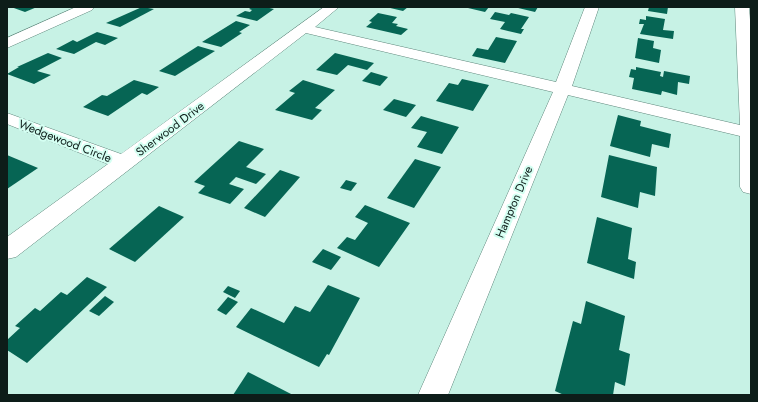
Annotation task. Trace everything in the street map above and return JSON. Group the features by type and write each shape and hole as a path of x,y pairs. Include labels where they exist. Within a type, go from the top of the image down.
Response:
{"street":[{"path":"7,44 87,7"},
{"name":"Sherwood Drive","path":"7,250 332,7"},
{"name":"Hampton Drive","path":"433,395 562,90 592,7"},
{"path":"742,7 750,133 751,187"},
{"path":"303,28 750,133"},
{"name":"Wedgewood Circle","path":"7,118 124,163"}],"building":[{"path":"11,7 37,7 25,12"},
{"path":"142,7 154,9 120,27 106,23"},
{"path":"252,7 274,9 257,21 236,16 245,11 250,12 252,10 249,9"},
{"path":"386,7 408,7 403,11"},
{"path":"489,7 485,12 468,8"},
{"path":"514,7 538,7 535,12"},
{"path":"649,7 668,7 667,14 648,11"},
{"path":"495,12 509,15 511,13 529,17 521,29 524,29 521,34 500,29 505,22 490,19"},
{"path":"378,13 397,17 392,23 398,24 396,26 408,29 401,35 366,27 372,22 369,21"},
{"path":"646,16 665,19 663,30 674,31 673,39 640,34 644,24 639,24 640,19 646,20"},
{"path":"236,21 250,25 239,32 242,33 221,47 202,42"},
{"path":"97,32 118,38 105,45 96,42 74,54 56,49 73,40 77,42"},
{"path":"496,37 517,41 505,63 472,56 477,48 488,50"},
{"path":"638,38 654,41 653,48 661,50 659,63 635,58"},
{"path":"198,46 215,51 175,76 159,71"},
{"path":"48,53 62,58 37,71 51,75 34,84 7,74 19,67 17,67"},
{"path":"335,53 374,63 367,70 348,65 337,75 316,70"},
{"path":"636,67 661,72 660,76 663,77 664,71 690,76 689,84 678,82 677,95 662,91 661,95 632,89 634,78 629,77 631,69 636,70"},
{"path":"371,72 388,77 380,86 362,81"},
{"path":"462,79 489,85 473,111 436,101 449,83 458,85"},
{"path":"134,80 159,87 147,95 142,93 108,116 83,107 102,95 107,96"},
{"path":"303,80 335,90 315,108 322,110 312,120 275,110 295,93 289,91"},
{"path":"394,99 416,105 406,117 383,110"},
{"path":"618,115 641,121 640,126 671,134 669,148 652,144 650,157 610,146"},
{"path":"421,116 459,127 442,154 417,147 427,132 411,128"},
{"path":"239,141 264,149 246,167 266,174 256,184 236,177 229,184 244,189 230,204 198,193 205,186 194,182"},
{"path":"7,155 38,168 7,189"},
{"path":"609,155 657,167 655,196 640,192 638,208 601,197"},
{"path":"415,159 441,167 414,208 387,198"},
{"path":"280,170 300,177 265,217 244,208"},
{"path":"346,180 357,183 351,191 340,188"},
{"path":"365,205 410,223 379,267 337,248 347,237 355,240 368,223 355,217"},
{"path":"159,206 184,217 135,262 109,249"},
{"path":"597,217 632,228 628,259 636,262 634,279 587,263"},
{"path":"323,249 341,257 331,270 312,262"},
{"path":"87,277 107,287 27,363 7,350 7,340 20,328 15,326 35,308 40,311 61,292 67,295"},
{"path":"328,285 360,298 329,355 327,354 319,367 236,327 251,308 284,323 295,306 310,312"},
{"path":"228,286 240,291 235,298 223,292"},
{"path":"105,296 114,302 99,316 89,311"},
{"path":"228,297 238,302 226,315 217,310"},
{"path":"586,301 625,316 619,350 630,354 625,386 615,382 613,395 564,395 555,391 573,321 581,324"},
{"path":"248,372 293,395 233,395"}]}
